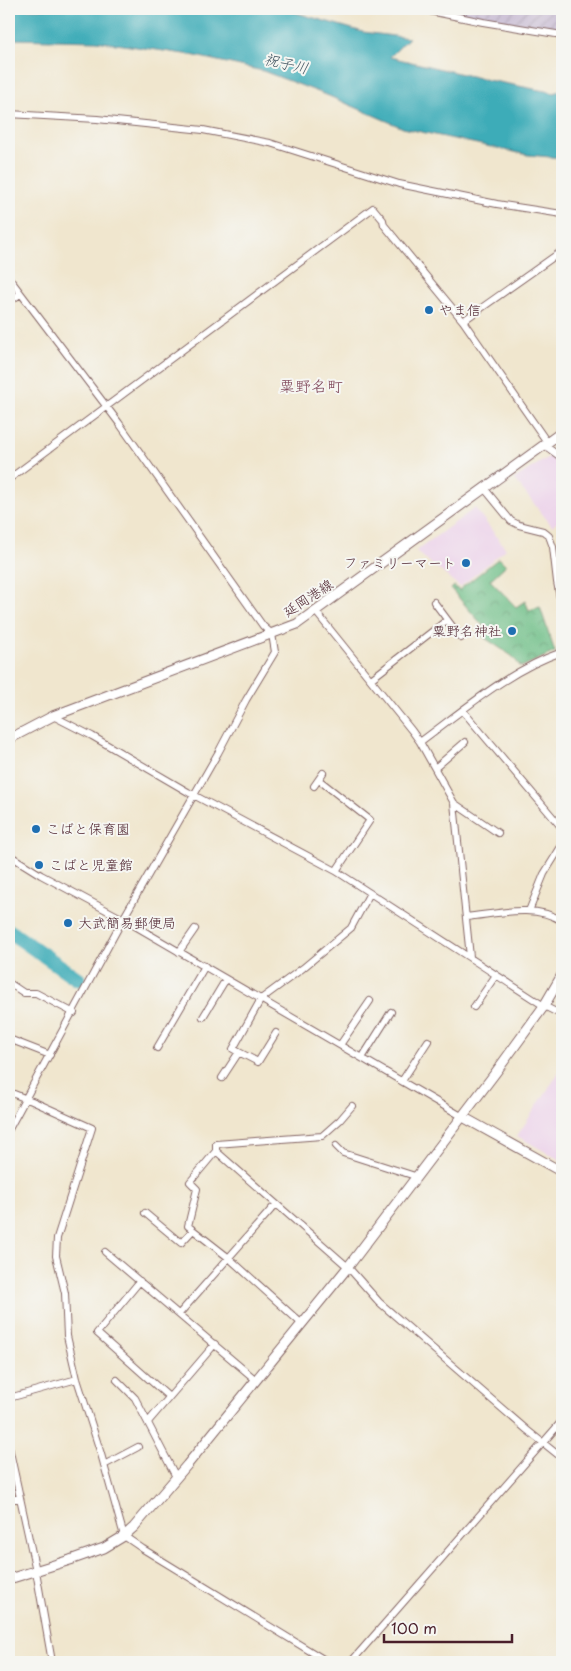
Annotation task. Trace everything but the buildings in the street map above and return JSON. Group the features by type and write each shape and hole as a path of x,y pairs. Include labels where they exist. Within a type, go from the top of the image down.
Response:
{"street":[{"path":"420,9 562,35"},
{"path":"9,114 97,119 203,130 270,143 399,184 497,204 562,214"},
{"path":"9,480 373,208 383,220 384,225 463,321 546,443 562,458"},
{"path":"463,321 562,251"},
{"path":"9,278 106,406 263,626 272,634 275,652 123,919 74,1013 9,1130"},
{"path":"9,302 20,294"},
{"name":"延岡港線","path":"9,739 53,716 297,624 562,432"},
{"path":"484,488 511,521 543,531 549,536 553,547 562,609"},
{"path":"434,602 461,638"},
{"path":"316,612 420,742 454,803 470,957"},
{"path":"371,679 447,620"},
{"path":"420,742 518,671 541,659 562,652"},
{"path":"463,711 562,828"},
{"path":"53,716 336,871 544,1006 562,1015"},
{"path":"435,768 465,742"},
{"path":"314,786 323,774"},
{"path":"319,780 370,820 336,871"},
{"path":"454,803 498,833"},
{"path":"529,911 544,874 562,845"},
{"path":"9,855 205,966 463,1117 562,1172"},
{"path":"276,1032 258,1062 233,1049 262,999 351,928 370,893"},
{"path":"466,916 529,911 547,914 562,921"},
{"path":"180,952 195,929"},
{"path":"157,1048 205,966"},
{"path":"474,1007 496,975"},
{"path":"9,1579 104,1548 124,1536 134,1526 176,1478 348,1267 415,1176 463,1117 544,1006 562,975"},
{"path":"203,1017 226,979"},
{"path":"9,983 24,993 36,993 74,1013"},
{"path":"340,1045 370,1001"},
{"path":"362,1058 391,1012"},
{"path":"9,1039 50,1055"},
{"path":"402,1081 428,1041"},
{"path":"222,1078 238,1052"},
{"path":"9,1092 92,1128 57,1238 56,1256 65,1293 68,1336 77,1379 124,1536 328,1662"},
{"path":"302,1324 229,1258 188,1226 197,1189 190,1182 216,1151 216,1144 322,1136 352,1106"},
{"path":"336,1146 343,1153 415,1176"},
{"path":"216,1151 348,1267 379,1302 562,1458"},
{"path":"179,1314 276,1204"},
{"path":"145,1212 180,1243 193,1230"},
{"path":"105,1252 256,1380"},
{"path":"140,1281 97,1333 169,1397"},
{"path":"148,1422 214,1344"},
{"path":"9,1398 77,1379"},
{"path":"118,1380 135,1398 176,1478"},
{"path":"351,1662 562,1421"},
{"path":"9,1447 12,1471 36,1570 52,1662"},
{"path":"104,1465 138,1447"},
{"path":"9,1500 20,1498"}],"shaded area":[{"path":"441,9 562,9 562,31 516,24"},
{"path":"552,455 562,461 562,519 552,526 514,479"},
{"path":"475,508 506,549 460,587 416,551"},
{"path":"562,1068 562,1161 517,1136"}],"green space":[{"path":"499,558 506,565 490,580 516,607 525,601 529,610 540,607 555,652 521,667 512,656 482,636 486,629 451,589 454,586 459,590"}],"water":[{"name":"祝子川","path":"9,9 283,9 363,32 409,38 390,57 488,80 555,93 562,89 562,158 528,155 403,128 329,96 263,71 191,55 96,41 9,39"}],"waterway":[{"path":"9,931 78,979"}],"place":[{"name":"やま信","path":"429,310"},
{"name":"ファミリーマート","path":"466,563"},
{"name":"粟野名神社","path":"512,631"},
{"name":"こばと保育園","path":"36,829"},
{"name":"こばと児童館","path":"39,865"},
{"name":"大武簡易郵便局","path":"68,923"}],"district":[{"name":"粟野名町","path":"311,386"}]}
